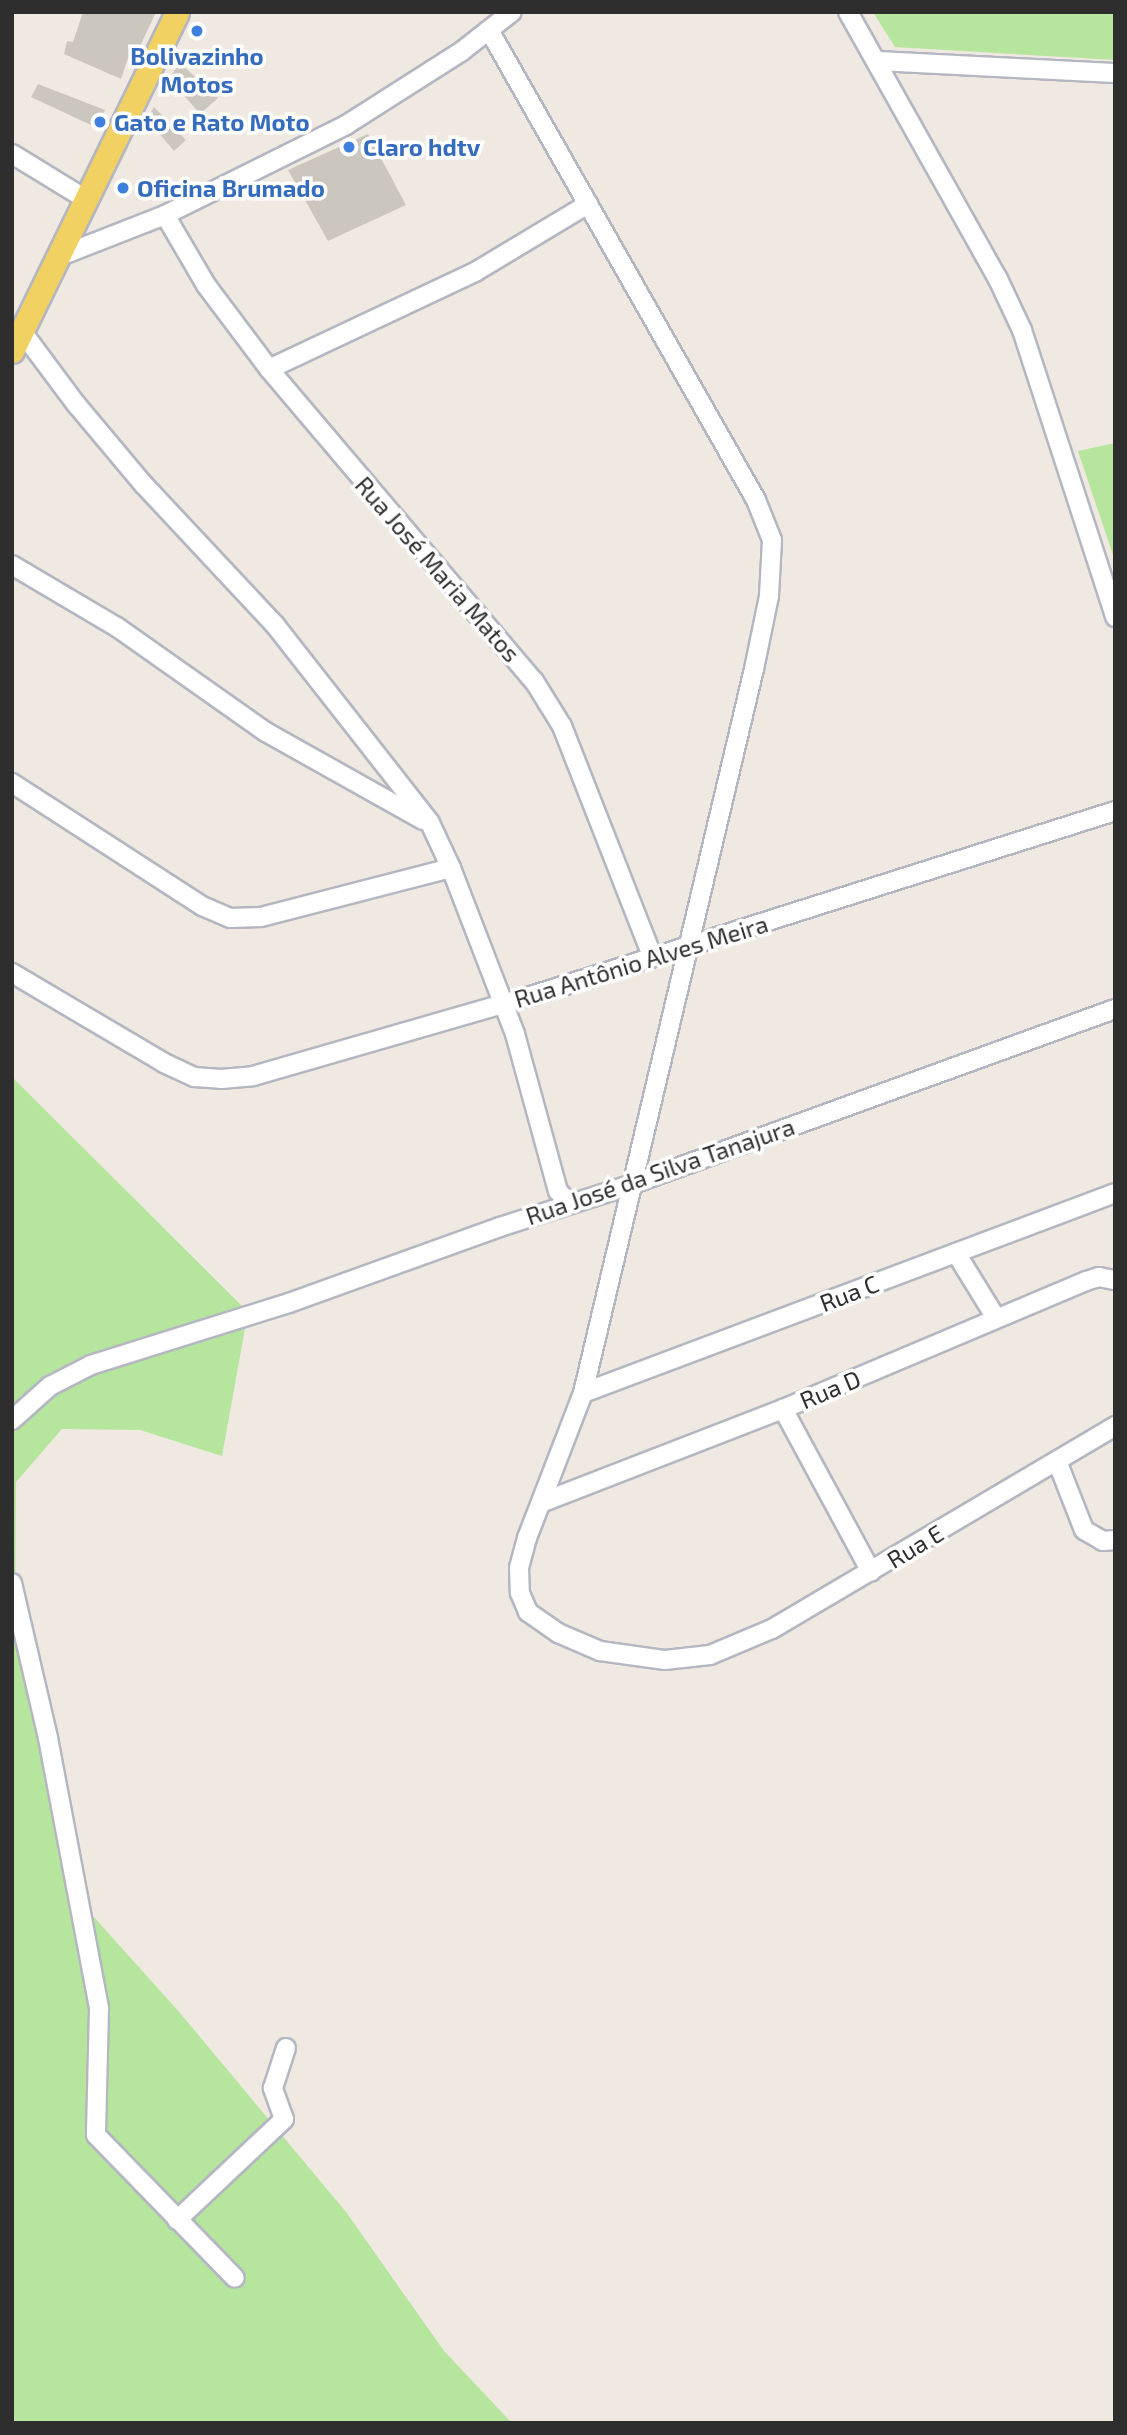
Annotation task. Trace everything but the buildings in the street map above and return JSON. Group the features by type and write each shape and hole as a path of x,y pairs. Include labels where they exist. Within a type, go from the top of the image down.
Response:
{"main road":[{"path":"18,342 177,12"}],"street":[{"path":"60,256 166,215 346,125 462,51 512,12"},
{"path":"848,12 1022,330 1046,394 1115,617"},
{"path":"489,30 755,500 772,540 769,596 690,945 630,1185 583,1393 543,1502"},
{"path":"877,61 1115,73"},
{"path":"12,153 87,200"},
{"path":"269,369 475,272 588,204"},
{"name":"Rua José Maria Matos","path":"166,215 206,285 269,369 534,681 567,738 652,956"},
{"path":"18,342 76,404 144,485 275,625 430,823 451,868 504,1003 558,1191 566,1199 575,1201"},
{"path":"12,565 117,627 266,732 430,823"},
{"path":"12,783 202,906 230,918 261,917 451,868"},
{"name":"Rua Antônio Alves Meira","path":"12,973 164,1063 194,1077 222,1079 253,1076 504,1003 1115,811"},
{"name":"Rua José da Silva Tanajura","path":"12,1420 50,1386 91,1365 204,1331 575,1201 630,1185 1115,1009"},
{"name":"Rua C","path":"583,1393 1115,1193"},
{"path":"956,1253 996,1318"},
{"name":"Rua D","path":"543,1502 783,1409 1086,1281 1099,1277 1115,1280"},
{"path":"783,1409 871,1572"},
{"name":"Rua E","path":"543,1502 527,1538 519,1567 520,1593 528,1612 558,1633 600,1651 665,1660 710,1655 772,1629 1115,1426"},
{"path":"1057,1461 1084,1530 1103,1541 1115,1540"},
{"path":"12,1583 48,1738 99,2009 96,2135 235,2278"},
{"path":"177,2220 284,2119 273,2088 286,2048"}],"green space":[{"path":"873,12 1115,12 1115,60 895,47"},
{"path":"1115,443 1115,561 1078,451"},
{"path":"12,1077 248,1312 222,1456 140,1430 62,1429 16,1482 15,1634 75,1896 180,2013 346,2212 444,2351 512,2423 12,2423"}],"place":[{"name":"Bolivazinho Motos","path":"197,31"},
{"name":"Gato e Rato Moto","path":"100,122"},
{"name":"Claro hdtv","path":"349,147"},
{"name":"Oficina Brumado","path":"123,188"}]}
